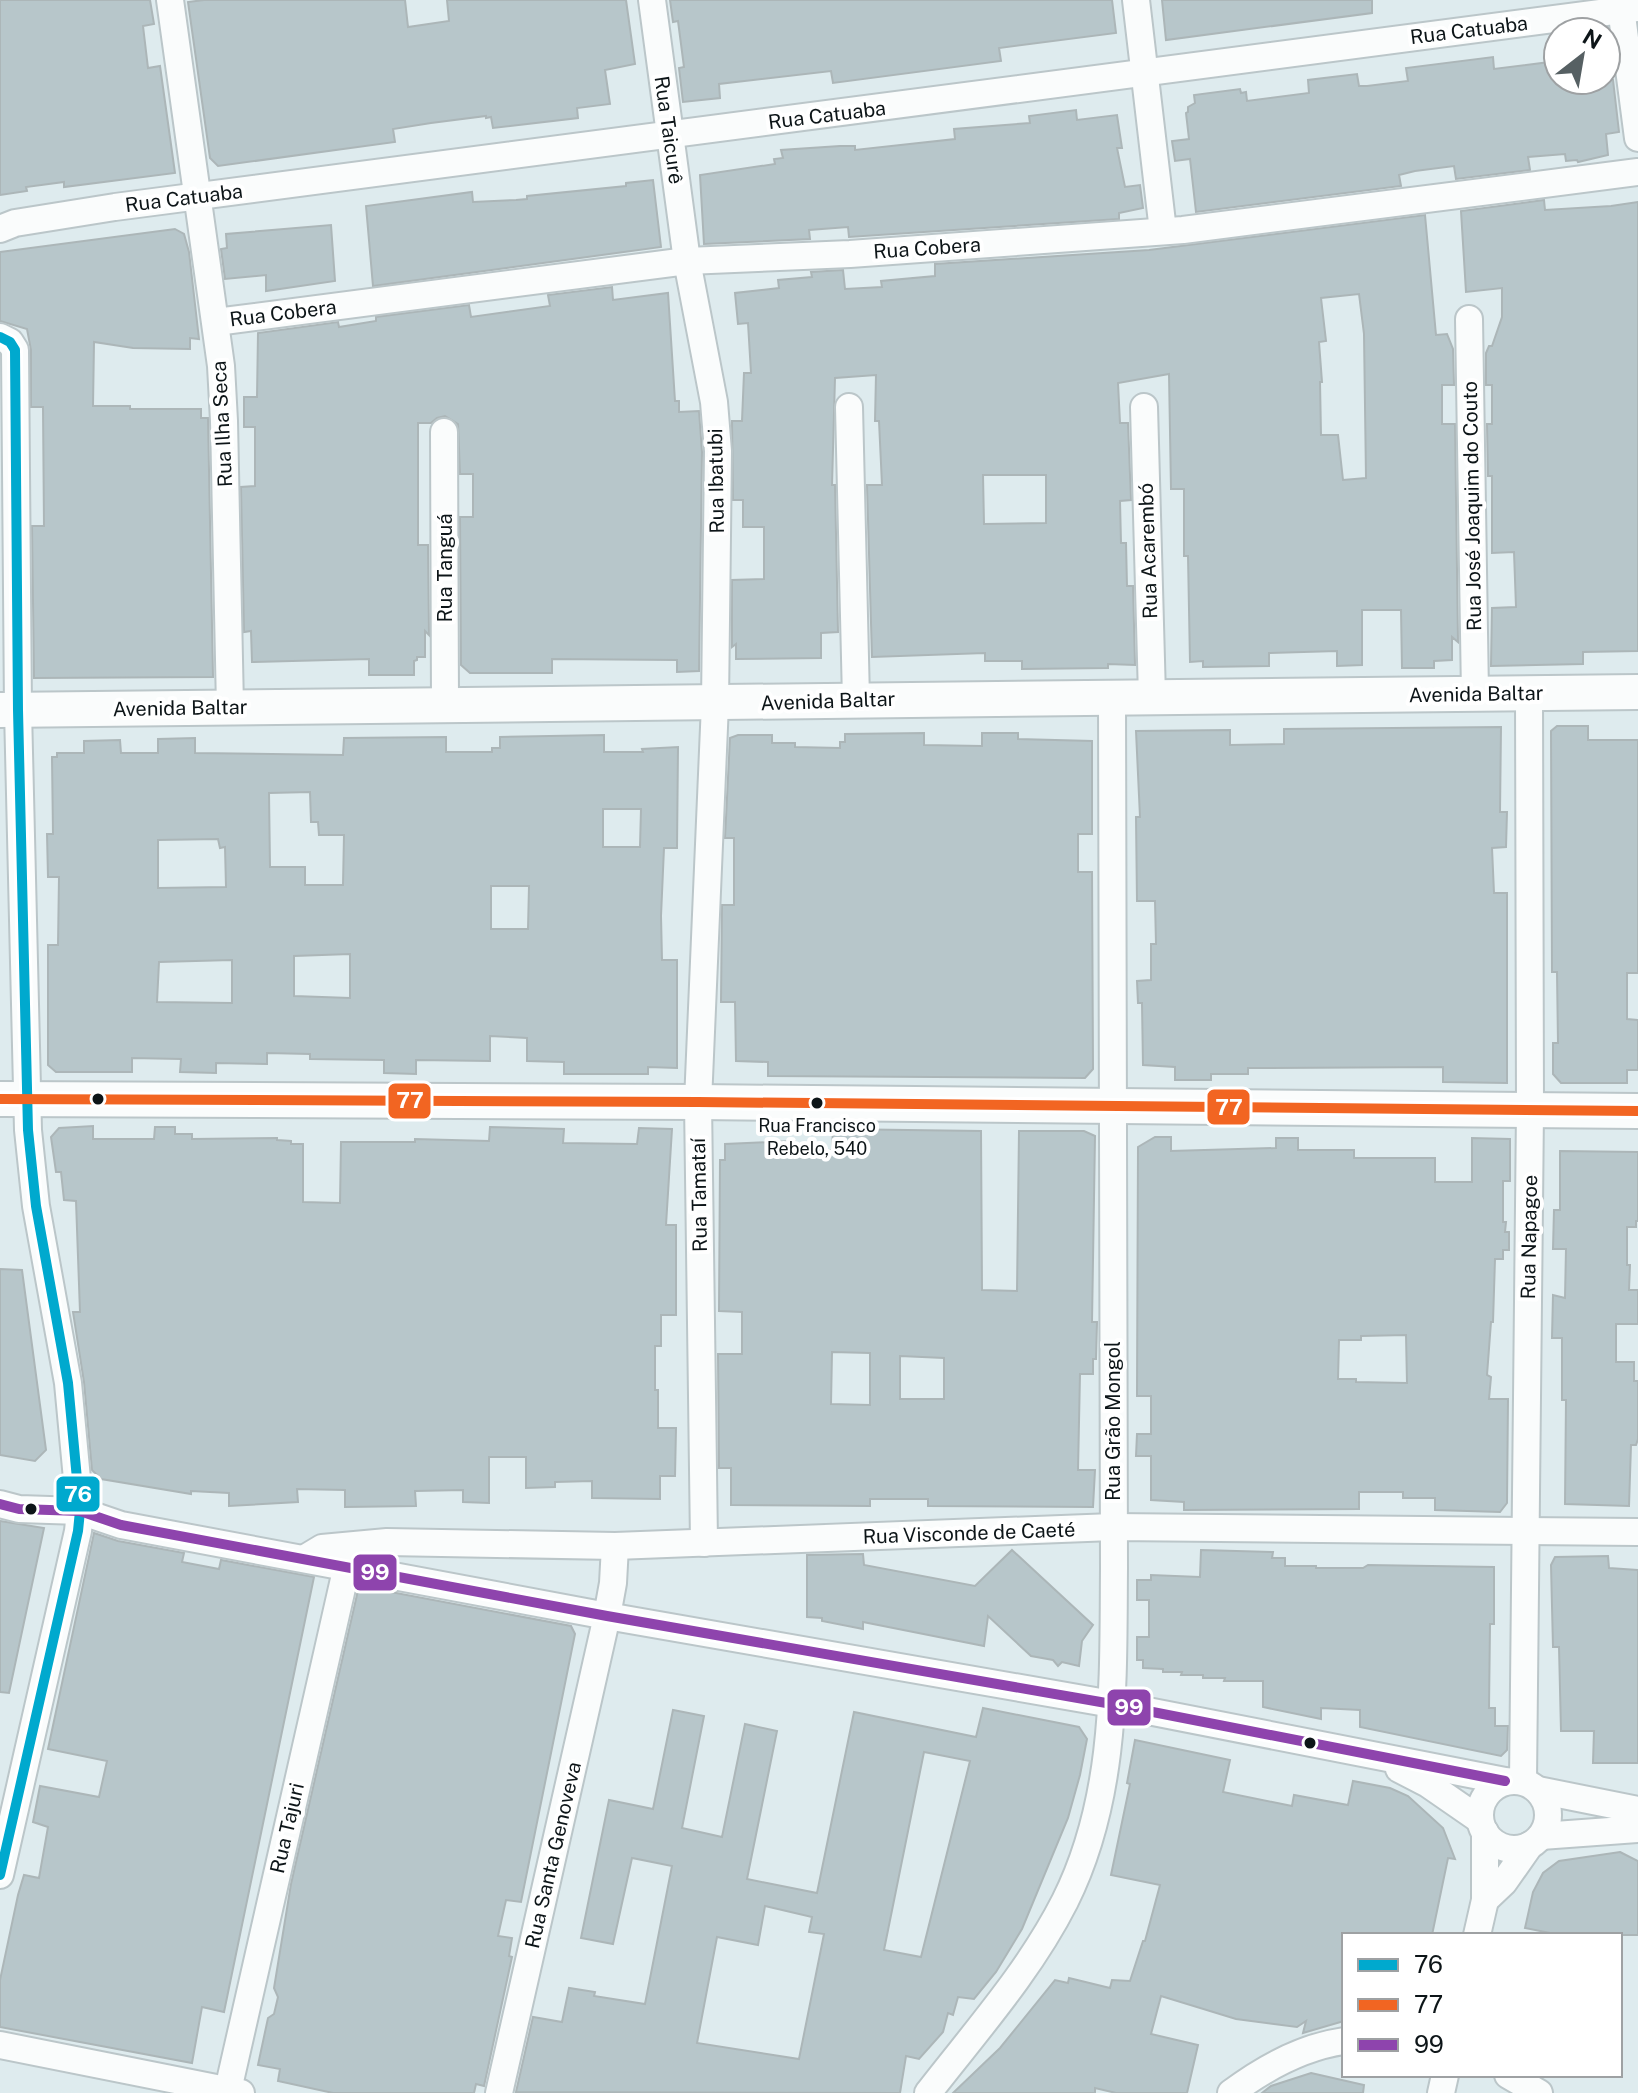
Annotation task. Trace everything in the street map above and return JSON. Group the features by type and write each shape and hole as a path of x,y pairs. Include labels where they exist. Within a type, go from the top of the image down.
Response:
{"street":[{"name":"Rua Ilha Seca","path":"170,0 216,322 224,421 230,707"},
{"name":"Rua Taicurê","path":"652,0 687,261"},
{"path":"1136,0 1163,231"},
{"name":"Rua Catuaba","path":"5,225 115,207 1145,73 1626,6"},
{"path":"1626,6 1638,138"},
{"name":"Rua Cobera","path":"216,322 687,261 850,254 1163,231 1638,172"},
{"name":"Rua Ibatubi","path":"687,261 714,402 718,451 715,704"},
{"name":"Rua José Joaquim do Couto","path":"1469,319 1475,694"},
{"path":"0,337 10,342 15,350 9,710 13,1100 68,1383 80,1511 0,1875"},
{"path":"849,407 856,699"},
{"name":"Rua Acarembó","path":"1144,407 1152,696"},
{"name":"Rua Tanguá","path":"444,432 445,704"},
{"name":"Avenida Baltar","path":"9,710 1638,692"},
{"name":"Rua Napagoe","path":"1522,1784 1530,1110 1529,693"},
{"name":"Rua Grão Mongol","path":"928,2093 996,2009 1065,1901 1087,1850 1102,1795 1112,1704 1112,697"},
{"name":"Rua Tamataí","path":"704,1543 698,1102 715,704"},
{"path":"13,1100 698,1102 1638,1111"},
{"path":"0,1504 19,1509 80,1511 121,1525 607,1616 1112,1704 1522,1784 1638,1810"},
{"name":"Rua Visconde de Caeté","path":"304,1559 322,1548 376,1543 615,1546 1113,1527 1638,1532"},
{"name":"Rua Santa Genoveva","path":"499,2093 607,1616 615,1546"},
{"name":"Rua Tajuri","path":"234,2092 347,1566"},
{"path":"1363,1752 1428,1784 1482,1826 1494,1842 1507,1848 1535,1840 1638,1829"},
{"path":"1477,1933 1485,1900 1480,1809 1484,1797 1493,1787 1522,1784 1548,1809 1547,1823 1504,1882 1485,1900"},
{"path":"1231,2093 1258,2073 1323,2044 1342,2041"},
{"path":"0,2045 234,2092"},
{"path":"1511,2077 1539,2093"}],"building":[{"path":"0,0 150,0 154,24 143,26 148,68 160,66 175,173 64,187 64,182 26,187 27,191 0,195"},
{"path":"405,0 408,27 449,21 447,0 626,0 635,64 605,70 610,104 577,108 578,118 493,128 491,117 486,116 431,123 393,129 395,142 218,166 210,158 188,2"},
{"path":"670,0 1112,0 1116,33 999,48 1001,61 833,83 831,71 719,84 720,98 683,102 679,68 684,67 678,21 673,22"},
{"path":"1162,0 1372,0 1372,13 1166,40"},
{"path":"1493,57 1494,69 1542,63 1542,96 1615,96 1619,132 1606,134 1608,155 1578,162 1566,161 1565,154 1528,157 1530,170 1456,179 1454,166 1415,171 1399,175 1401,186 1196,212 1190,159 1175,161 1172,141 1189,139 1186,113 1188,107 1195,103 1194,95 1240,89 1241,93 1246,92 1247,101 1309,93 1308,80 1357,74 1359,86 1408,81 1406,68"},
{"path":"1076,110 1077,120 1117,115 1122,148 1117,148 1125,187 1140,185 1143,208 1119,213 1119,219 849,237 848,227 809,230 810,239 704,244 700,175 775,164 774,159 783,158 781,150 855,146 855,150 955,139 954,129 1030,123 1029,116"},
{"path":"653,180 661,247 373,286 366,206 472,192 473,202 516,200"},
{"path":"1544,200 1545,210 1638,202 1638,651 1583,652 1583,664 1491,666 1492,608 1516,607 1514,552 1492,553 1492,476 1488,476 1487,424 1492,424 1492,385 1486,385 1486,353 1492,346 1502,317 1502,288 1466,292 1461,211"},
{"path":"1425,215 1436,335 1447,334 1453,349 1454,385 1442,385 1442,424 1455,424 1458,642 1452,637 1452,660 1434,661 1434,668 1402,668 1401,610 1362,610 1362,665 1337,666 1337,651 1269,653 1269,666 1203,667 1203,661 1190,662 1184,489 1171,489 1169,374 1118,383 1120,423 1128,423 1131,500 1120,501 1121,543 1126,543 1127,586 1133,586 1135,665 1022,669 1022,661 985,661 985,653 872,657 867,485 882,485 879,421 875,421 876,375 835,378 832,485 835,485 838,632 821,633 821,658 736,659 736,644 732,647 732,580 764,579 764,527 743,527 743,500 733,500 732,421 742,421 744,373 751,373 748,323 738,324 735,293 779,288 778,280 812,277 811,272 843,270 845,289 882,287 881,281 935,276 935,264 1149,250","holes":["1359,294 1364,334 1366,478 1343,480 1338,435 1321,435 1319,342 1326,341 1321,298","983,475 1046,475 1046,523 984,524"]},
{"path":"331,225 335,281 266,291 266,275 225,279 221,249 227,248 226,234"},
{"path":"175,229 184,234 189,252 199,339 190,338 190,349 133,348 94,342 93,406 201,409 201,418 208,418 213,677 34,678 32,526 44,526 43,407 31,407 31,350 27,329 0,321 0,252"},
{"path":"612,287 613,300 668,293 675,401 679,401 679,412 699,411 702,452 699,671 677,672 677,660 552,659 552,673 470,673 461,665 460,517 473,517 473,474 460,474 458,424 445,416 431,423 418,423 418,545 428,545 429,635 425,631 425,657 417,657 414,661 414,675 369,675 369,659 252,662 251,631 244,632 241,487 255,486 255,427 244,427 244,397 257,397 258,333 338,322 339,327 376,321 376,317 469,305 471,317 550,306 548,295"},
{"path":"1557,726 1588,726 1588,740 1638,740 1638,973 1627,973 1627,1019 1638,1020 1638,1070 1627,1070 1627,1083 1561,1083 1553,1074 1553,1043 1558,1043 1557,972 1552,972 1551,731"},
{"path":"1501,727 1500,812 1507,812 1506,847 1492,848 1494,893 1507,893 1507,1083 1443,1082 1443,1067 1248,1068 1248,1074 1211,1074 1211,1080 1175,1080 1175,1067 1143,1065 1142,1003 1138,1003 1137,981 1151,980 1151,944 1156,944 1155,901 1137,901 1136,817 1140,817 1136,731 1230,730 1230,745 1284,744 1284,729"},
{"path":"924,733 924,745 982,746 982,733 1018,733 1018,739 1092,741 1092,834 1078,834 1078,872 1092,872 1093,1069 1085,1078 768,1076 768,1062 736,1061 735,1002 721,1002 722,905 734,905 734,838 725,838 730,738 738,735 772,735 772,743 840,748 840,742 845,742 845,734"},
{"path":"604,735 604,752 643,752 642,749 678,747 677,848 664,848 661,916 662,960 677,960 677,1068 648,1067 648,1074 564,1074 564,1062 527,1061 527,1038 490,1036 490,1061 416,1060 416,1074 384,1073 384,1060 310,1059 310,1054 267,1053 267,1064 216,1063 216,1073 180,1072 181,1059 132,1058 132,1072 56,1072 48,1065 48,945 58,945 59,877 48,877 47,834 53,834 52,757 57,757 57,753 84,753 84,741 120,740 121,753 158,753 158,739 195,738 195,753 343,755 344,738 446,737 446,752 492,752 492,748 500,748 500,737","holes":["310,792 311,822 318,822 319,835 344,835 343,885 305,885 305,867 270,867 269,793","603,809 641,809 640,847 603,847","218,839 220,848 225,847 226,887 158,888 158,840","491,886 529,886 528,929 491,929","350,954 350,998 294,996 294,956","232,960 232,1003 157,1002 159,962"]},
{"path":"93,1126 93,1139 154,1139 155,1127 175,1127 175,1134 192,1134 192,1139 277,1138 291,1141 291,1144 303,1144 303,1202 340,1203 341,1142 415,1142 415,1139 489,1141 490,1127 564,1129 563,1143 637,1144 639,1128 672,1129 666,1225 676,1225 676,1315 661,1315 661,1346 655,1346 655,1390 658,1390 658,1428 676,1428 675,1476 660,1476 660,1499 592,1498 592,1481 555,1482 555,1487 526,1488 526,1457 489,1457 489,1503 463,1502 463,1490 415,1491 416,1506 345,1507 345,1490 297,1489 298,1502 229,1506 229,1493 191,1491 191,1494 101,1479 92,1470 84,1382 73,1312 80,1312 76,1201 64,1200 61,1172 56,1172 51,1137 59,1128"},
{"path":"833,1129 981,1131 982,1290 1017,1291 1019,1131 1084,1131 1095,1136 1092,1322 1097,1322 1096,1359 1093,1359 1093,1374 1080,1374 1078,1470 1095,1470 1093,1507 928,1506 928,1499 870,1499 870,1506 731,1505 731,1468 719,1468 718,1354 742,1354 742,1312 719,1311 720,1160 725,1160 725,1144 795,1141 795,1150 832,1150","holes":["832,1352 870,1353 870,1405 831,1404","900,1356 944,1358 944,1399 900,1399"]},
{"path":"1155,1137 1171,1137 1171,1151 1276,1148 1276,1138 1298,1138 1298,1150 1354,1150 1354,1158 1435,1158 1435,1182 1472,1182 1472,1138 1510,1139 1510,1181 1503,1181 1503,1222 1506,1222 1505,1232 1509,1232 1509,1250 1503,1250 1503,1259 1495,1259 1487,1375 1491,1377 1489,1399 1508,1399 1507,1503 1500,1512 1435,1510 1435,1498 1403,1498 1403,1492 1359,1492 1359,1509 1184,1510 1184,1502 1151,1500 1151,1456 1136,1456 1137,1434 1151,1434 1151,1396 1137,1396 1138,1147","holes":["1406,1335 1407,1383 1338,1379 1339,1340"]},
{"path":"1560,1151 1638,1152 1638,1221 1636,1227 1627,1227 1627,1265 1630,1265 1629,1290 1638,1290 1638,1324 1616,1324 1616,1362 1634,1362 1634,1381 1638,1381 1638,1439 1636,1445 1631,1445 1629,1506 1565,1504 1566,1400 1562,1400 1562,1338 1552,1338 1553,1295 1565,1298 1566,1249 1553,1249 1554,1210 1560,1210"},
{"path":"0,1269 22,1270 46,1450 35,1461 0,1455"},
{"path":"0,1521 44,1528 9,1693 0,1692"},
{"path":"94,1533 118,1541 184,1553 182,1562 219,1569 221,1560 314,1577 224,2012 202,2007 192,2063 0,2027 0,1980 18,1895 24,1875 39,1878 48,1827 33,1822 40,1786 99,1797 107,1761 48,1749"},
{"path":"1012,1550 1093,1625 1082,1641 1079,1666 1062,1662 1058,1666 1053,1660 1031,1656 988,1616 984,1646 863,1622 863,1629 807,1617 807,1555 863,1554 864,1565 975,1586"},
{"path":"1201,1550 1273,1552 1272,1558 1285,1558 1285,1566 1316,1568 1363,1568 1368,1565 1494,1567 1489,1708 1495,1708 1495,1726 1508,1726 1507,1750 1501,1756 1360,1727 1360,1710 1321,1708 1321,1719 1263,1707 1263,1681 1224,1681 1225,1678 1203,1678 1203,1675 1181,1675 1182,1672 1143,1668 1143,1660 1137,1660 1137,1637 1149,1637 1149,1600 1137,1600 1137,1580 1151,1580 1151,1575 1200,1577"},
{"path":"1608,1556 1609,1568 1638,1570 1638,1763 1593,1763 1594,1731 1561,1731 1559,1647 1553,1647 1551,1565 1555,1557"},
{"path":"359,1586 571,1626 575,1634 521,1902 506,1900 498,1936 512,1938 509,1956 512,1957 484,2086 476,2084 474,2093 333,2093 278,2081 280,2069 258,2065 268,2018 274,2014 278,1997 274,1988 291,1884"},
{"path":"983,1708 1079,1727 1087,1739 1068,1818 1022,1929 996,1972 974,1999 958,1997 953,2015 948,2013 943,2032 919,2059 906,2056 900,2093 516,2092 533,2017 562,2022 569,1988 595,1992 594,1996 645,2004 672,1866 632,1858 613,1944 581,1938 609,1800 653,1809 673,1710 704,1716 682,1828 722,1837 745,1724 777,1731 747,1879 817,1893 854,1712 976,1737","holes":["924,1752 970,1761 921,1957 884,1950","765,1906 812,1917 809,1932 824,1934 799,2059 697,2043 717,1937 758,1945"]},
{"path":"1135,1740 1230,1760 1223,1792 1292,1806 1294,1795 1348,1805 1353,1781 1390,1788 1408,1796 1443,1828 1455,1859 1448,1858 1432,1933 1342,1933 1342,2022 1303,2033 1306,2021 1297,2027 1236,2019 1161,1996 1151,2034 1198,2045 1187,2093 1116,2093 1095,2088 1095,2093 953,2093 1000,2048 1055,1980 1068,1983 1069,1978 1110,1988 1112,1980 1130,1981 1160,1885 1111,1875 1130,1784 1127,1783"},
{"path":"1620,1852 1638,1861 1638,1935 1550,1933 1525,1928 1533,1892 1543,1873 1559,1861"},
{"path":"1311,2073 1364,2085 1363,2093 1262,2093 1271,2086"}],"transit line":[{"name":"76","path":"0,337 10,342 15,350 18,710 28,1130 36,1206 68,1383 80,1511 0,1875"},
{"name":"77","path":"0,1099 1638,1111"},
{"name":"99","path":"0,1504 19,1509 80,1511 121,1525 607,1616 1112,1704 1505,1781"}],"place":[{"name":"Rua Francisco Rebelo, 540","path":"817,1103"}]}
